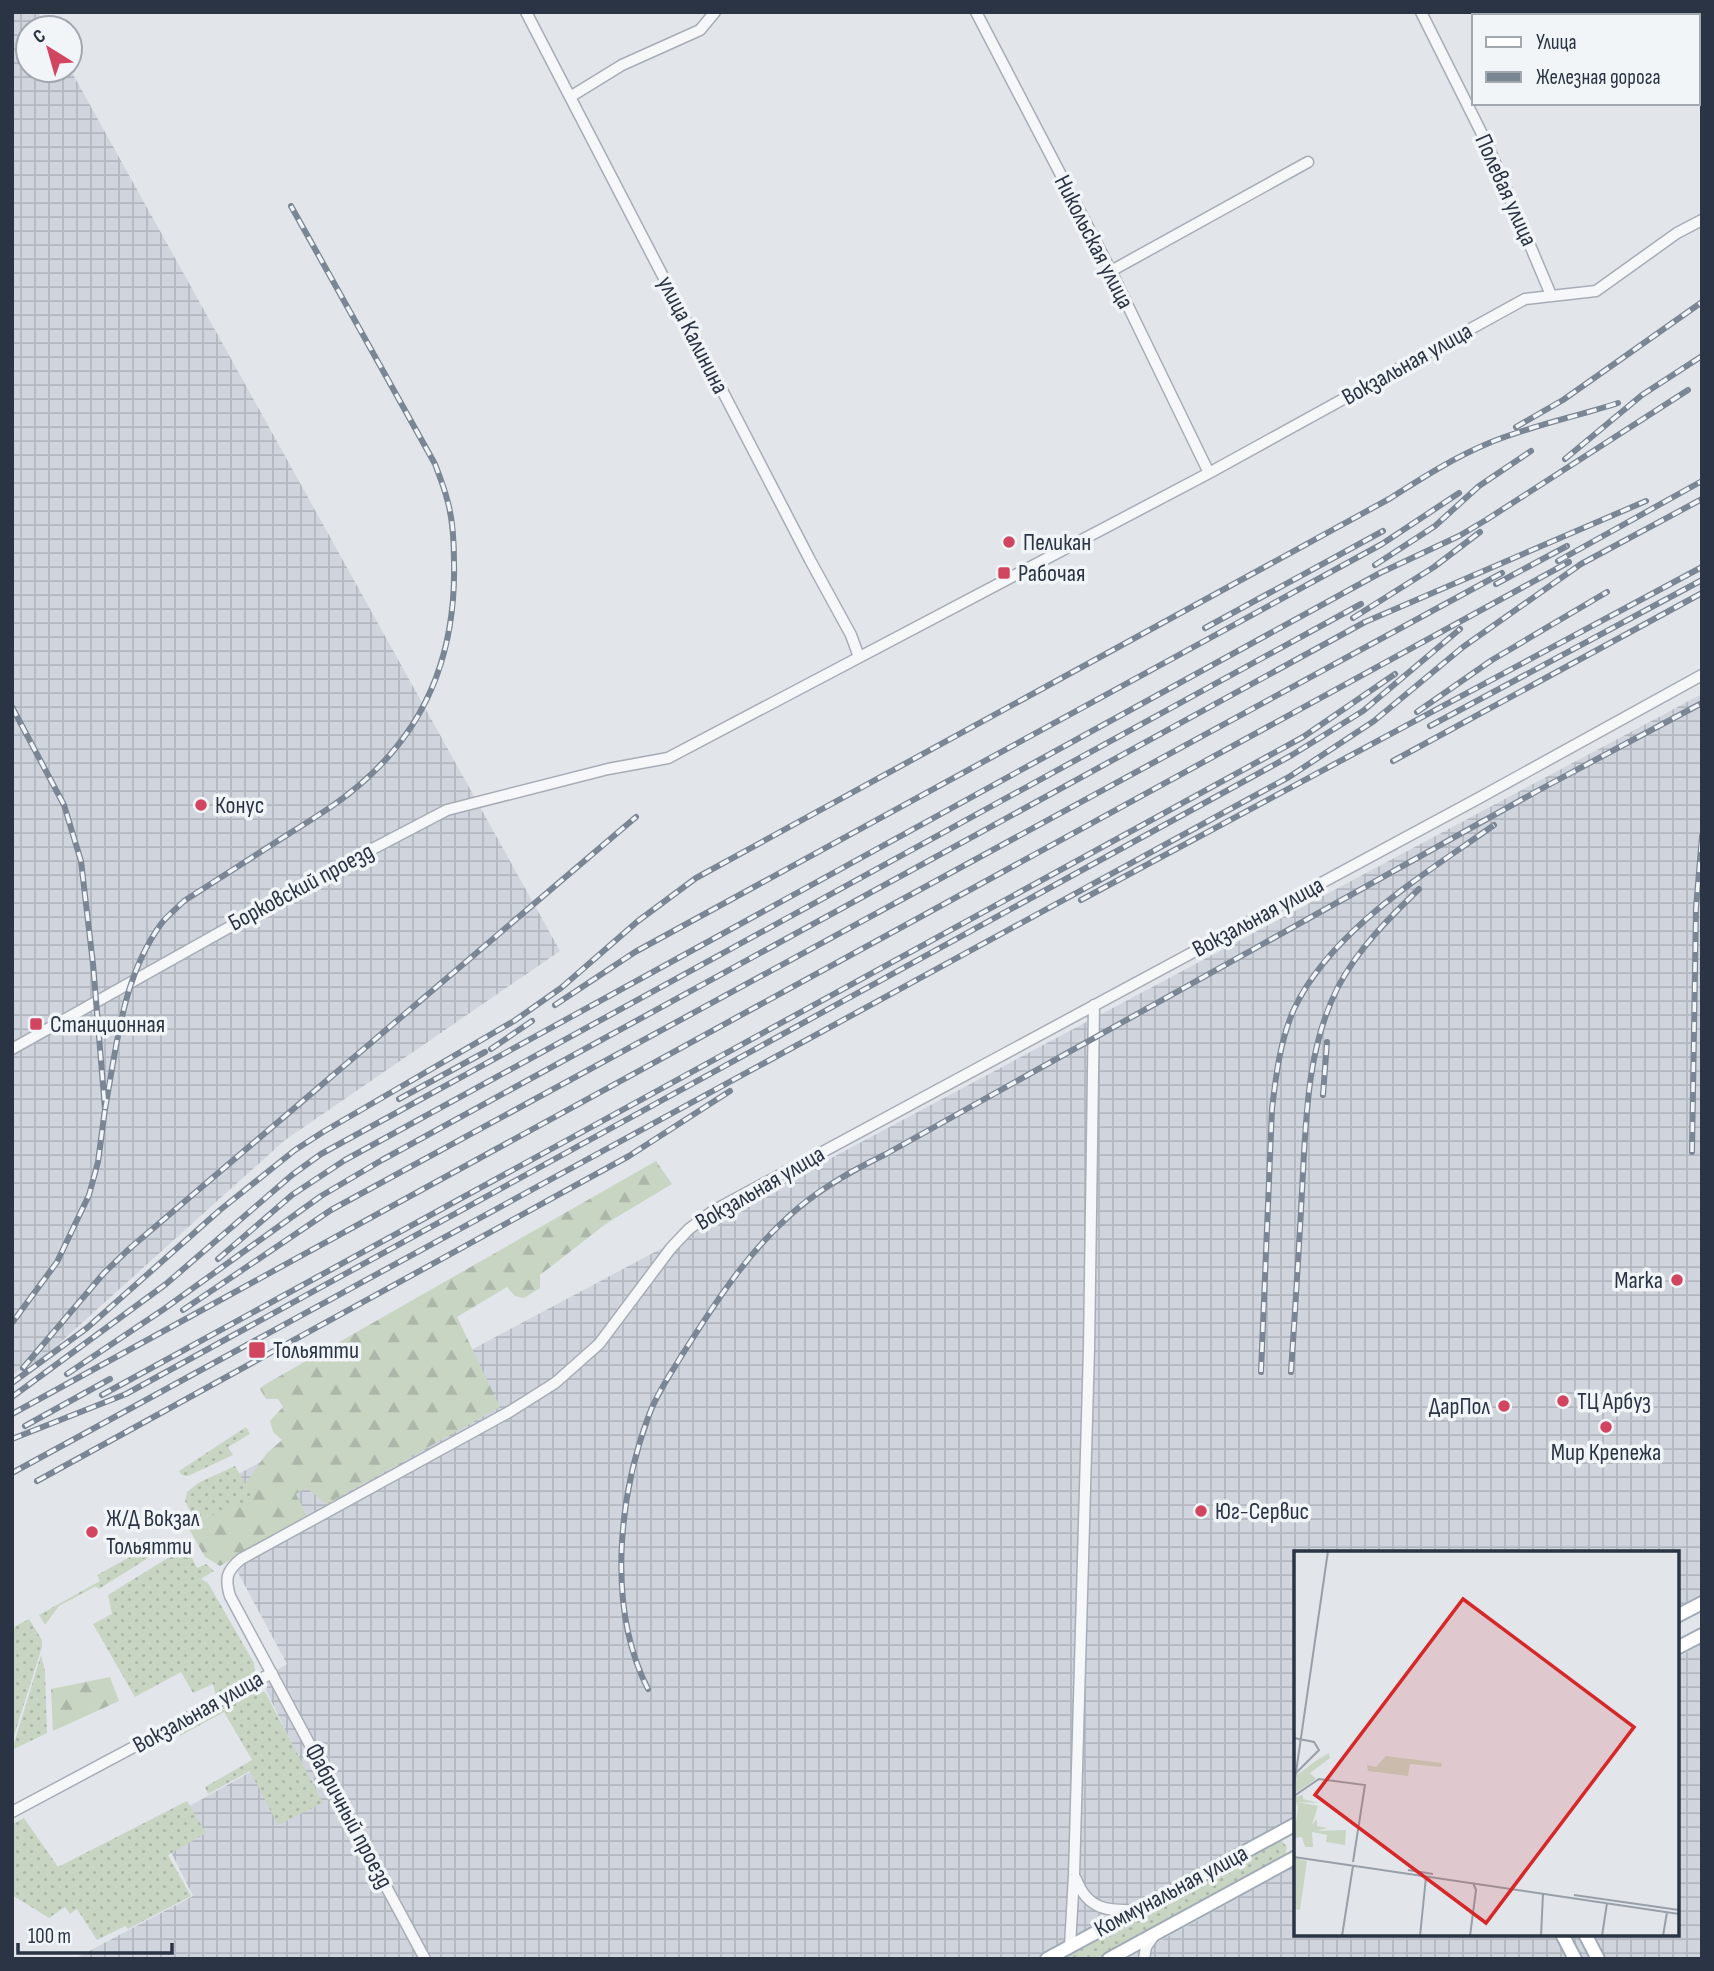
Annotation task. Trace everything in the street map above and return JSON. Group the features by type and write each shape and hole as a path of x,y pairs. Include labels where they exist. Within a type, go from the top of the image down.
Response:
{"main road":[{"path":"1679,1615 1702,1603"},
{"path":"1679,1647 1702,1634"},
{"name":"Коммунальная улица","path":"1047,1959 1294,1830"},
{"name":"Коммунальная улица","path":"1109,1959 1294,1858"},
{"path":"1563,1936 1575,1959"},
{"path":"1586,1936 1598,1959"}],"street":[{"name":"улица Калинина","path":"526,12 851,635 859,657"},
{"path":"570,97 622,65 700,30 715,12"},
{"name":"Никольская улица","path":"976,12 1111,271 1209,472"},
{"name":"Полевая улица","path":"1421,12 1488,146 1551,295"},
{"path":"1111,271 1308,162"},
{"name":"Вокзальная улица","path":"668,758 1209,472 1525,299 1596,291 1677,233 1702,220"},
{"name":"Вокзальная улица","path":"12,1812 272,1673 230,1597 226,1584 231,1567 555,1384 599,1344 671,1248 689,1229 713,1211 1702,675"},
{"name":"Борковский проезд","path":"12,1049 317,878 447,810 608,769 668,758"},
{"path":"1070,1946 1090,1335 1094,1005"},
{"name":"Фабричный проезд","path":"272,1673 425,1959"},
{"path":"1074,1875 1080,1889 1093,1903 1114,1911 1137,1910"},
{"path":"1144,1959 1146,1947 1156,1932"}],"shaded area":[{"path":"12,12 38,12 39,14 14,14 14,84 78,84 560,951 285,1140 43,1358 12,1375"},
{"path":"1702,694 1702,1598 1679,1611 1679,1551 1294,1551 1294,1819 1037,1959 74,1959 193,1896 157,1824 294,1748 266,1690 272,1673 287,1664 197,1496"},
{"path":"1702,1644 1702,1959 1127,1959 1294,1867 1294,1936 1679,1936 1679,1657"}],"green space":[{"path":"656,1161 672,1184 607,1223 540,1275 540,1288 524,1298 515,1296 507,1287 457,1317 500,1407 327,1504 306,1488 296,1494 307,1516 220,1566 205,1557 189,1529 196,1522 254,1499 245,1484 267,1453 282,1440 273,1432 270,1421 283,1407 278,1399 266,1399 260,1389 264,1385"},
{"path":"246,1427 250,1434 228,1447 233,1455 188,1476 179,1471"},
{"path":"235,1466 254,1499 196,1522 185,1501 187,1492 198,1483"},
{"path":"163,1539 167,1546 99,1589 96,1586 59,1606 45,1625 39,1615 100,1581 97,1575"},
{"path":"192,1543 195,1548 189,1552 197,1568 206,1564 214,1571 201,1579 208,1583 254,1663 255,1675 216,1696 213,1684 193,1693 181,1672 135,1697 93,1624 112,1614 108,1595"},
{"path":"29,1619 42,1640 42,1647 12,1742 12,1628"},
{"path":"41,1655 45,1671 47,1733 12,1750"},
{"path":"110,1677 119,1701 53,1731 51,1689"},
{"path":"251,1691 265,1692 323,1803 278,1825 250,1771 208,1794 205,1787 252,1760 224,1712 180,1736 178,1731"},
{"path":"187,1801 206,1833 168,1855 191,1896 128,1929 125,1926 97,1940 77,1909 70,1914 65,1907 49,1918 12,1895 12,1824 24,1818 58,1867"},
{"path":"1281,1840 1287,1847 1285,1856 1100,1959 1062,1959"}],"railway":[{"path":"105,1109 129,989 137,967 161,924 184,901 337,803 388,758 407,734 435,682 450,624 453,530 447,499 435,464 291,206"},
{"path":"1516,427 1563,400 1702,302"},
{"path":"1565,459 1642,395 1702,356"},
{"path":"12,1397 166,1284 292,1175 321,1154 1380,573 1459,536 1688,390"},
{"path":"12,1383 87,1328 220,1210 295,1150 514,1021 561,988 638,921 696,878 1389,499 1463,455 1520,432 1618,403"},
{"path":"1375,565 1435,526 1479,486 1531,451"},
{"path":"1558,561 1702,481"},
{"path":"555,1005 635,952 1382,544 1459,493"},
{"path":"12,1473 1289,777 1374,721 1463,647 1581,564 1702,499"},
{"path":"67,1374 164,1309 321,1196 382,1160 1365,622 1646,501"},
{"path":"1205,628 1383,531"},
{"path":"1353,618 1434,567 1480,532"},
{"path":"1496,584 1567,546"},
{"path":"12,1414 1569,562"},
{"path":"1081,900 1702,567"},
{"path":"183,1310 331,1210 1502,573"},
{"path":"1430,726 1702,580"},
{"path":"1417,712 1492,660 1607,592"},
{"path":"1393,761 1702,593"},
{"path":"218,1259 292,1195 345,1160 1361,604"},
{"path":"12,1439 126,1394 1292,755 1363,711 1460,629"},
{"path":"102,1395 1303,737 1395,674"},
{"path":"648,1689 635,1658 626,1624 622,1589 624,1517 638,1447 656,1399 706,1318 730,1282 788,1217 847,1174 1539,790 1702,703"},
{"path":"12,707 64,805 81,861 105,1109 98,1162 89,1195 57,1262 12,1323"},
{"path":"23,1368 104,1273 129,1249 636,817"},
{"path":"1261,1372 1272,1109 1282,1046 1294,1009 1331,954 1356,929 1410,884 1494,825"},
{"path":"1692,1152 1696,908 1702,836"},
{"path":"1291,1372 1307,1113 1319,1036 1327,1011 1346,973 1364,947 1419,889"},
{"path":"491,1049 532,1021"},
{"path":"1323,1095 1327,1042"},
{"path":"399,1099 485,1052"},
{"path":"37,1481 629,1156 730,1091"},
{"path":"25,1426 110,1379"}],"place":[{"name":"Пеликан","path":"1009,542"},
{"name":"Рабочая","path":"1004,573"},
{"name":"Конус","path":"201,805"},
{"name":"Станционная","path":"36,1024"},
{"name":"Marka","path":"1677,1280"},
{"name":"Тольятти","path":"257,1350"},
{"name":"ТЦ Арбуз","path":"1563,1401"},
{"name":"ДарПол","path":"1504,1406"},
{"name":"Мир Крепежа","path":"1606,1427"},
{"name":"Юг-Сервис","path":"1201,1511"},
{"name":"Ж/Д Вокзал Тольятти","path":"92,1532"}]}
